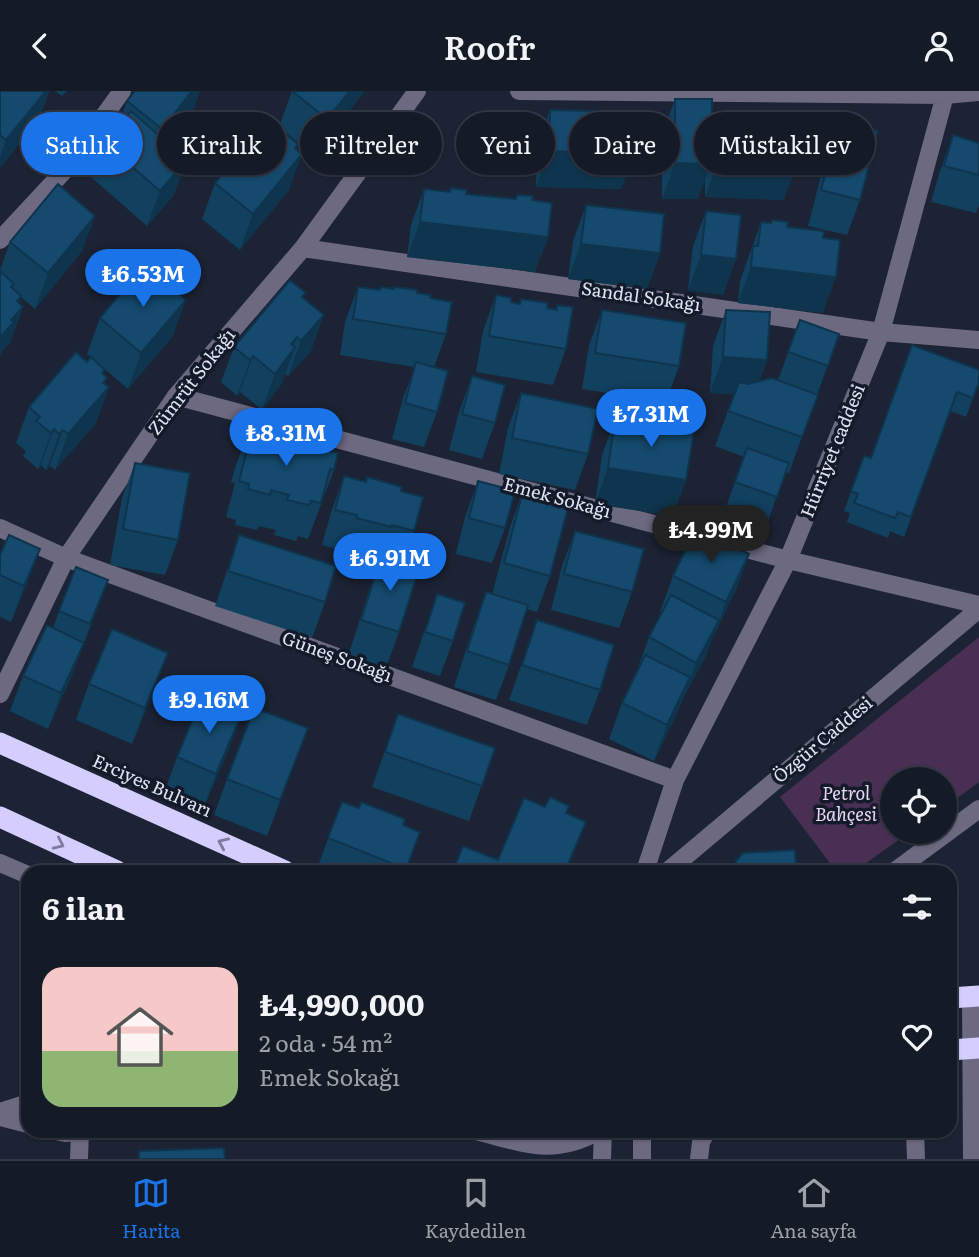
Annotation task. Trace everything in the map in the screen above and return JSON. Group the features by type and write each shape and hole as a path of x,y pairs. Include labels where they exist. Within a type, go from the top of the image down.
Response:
{"highway":[{"name":"Erciyes Bulvarı","path":"0,743 272,865"},
{"path":"0,817 104,865"}],"street":[{"path":"0,240 64,171 122,91"},
{"name":"Zümrüt Sokağı","path":"0,694 66,558 176,396 303,249 417,91"},
{"path":"519,91 979,92"},
{"name":"Hürriyet caddesi","path":"647,865 676,781 788,560 881,332 945,93"},
{"name":"Sandal Sokağı","path":"303,249 881,332 979,340"},
{"name":"Emek Sokağı","path":"176,396 788,560 979,607"},
{"name":"Güneş Sokağı","path":"0,528 66,558 676,781"},
{"name":"Özgür Caddesi","path":"675,865 979,607"},
{"path":"903,865 979,809"},
{"path":"0,863 21,872"},
{"path":"967,997 972,1159"},
{"path":"0,1112 21,1105"},
{"path":"0,1117 21,1122"},
{"path":"79,1159 80,1138"},
{"path":"502,1138 539,1159"},
{"path":"506,1138 537,1146 554,1146 584,1138"},
{"path":"602,1138 603,1159"},
{"path":"642,1138 642,1159"},
{"path":"699,1159 703,1138"},
{"path":"915,1138 916,1159"}],"green space":[{"name":"Petrol Bahçesi","path":"979,637 979,782 957,798 957,767 880,767 880,844 893,844 863,865 831,865 780,797"}],"building":[{"path":"0,91 46,91 29,112 21,112 21,122 6,140 0,135"},
{"path":"135,91 192,91 175,112 157,112 157,125 127,101"},
{"path":"292,91 350,91 333,112 318,112"},
{"path":"675,99 712,99 712,112 694,112 694,164 680,163 680,112 675,112"},
{"path":"550,110 635,112 569,112 569,152 555,151 555,112"},
{"path":"143,122 157,134 157,175 174,175 160,191 142,175"},
{"path":"286,134 298,144 295,148 300,152 300,156 286,174"},
{"path":"953,135 979,143 979,175 944,166"},
{"path":"222,175 285,175 253,214 215,183"},
{"path":"825,175 867,175 860,200 821,190"},
{"path":"58,184 95,216 48,273 10,242"},
{"path":"451,188 467,190 466,194 516,199 517,195 533,196 532,200 552,203 548,237 420,222 424,189 450,192"},
{"path":"586,205 664,214 660,253 581,244"},
{"path":"706,211 741,215 736,259 701,255"},
{"path":"772,220 788,222 787,227 824,231 823,238 840,240 836,277 751,267 753,246 758,246 761,222 771,223"},
{"path":"144,265 186,300 141,353 100,318"},
{"path":"0,271 14,284 11,287 21,296 17,301 23,307 0,337"},
{"path":"290,280 306,293 302,297 324,315 301,341 297,337 291,344 295,347 275,374 253,356 250,360 234,347"},
{"path":"358,287 417,290 417,293 431,295 430,298 452,302 446,334 353,319"},
{"path":"496,295 511,298 511,302 520,304 521,299 548,303 547,308 557,310 557,305 573,307 566,349 489,336"},
{"path":"602,310 686,323 679,366 595,353"},
{"path":"726,310 770,312 767,360 723,357"},
{"path":"800,320 839,334 828,366 788,352"},
{"path":"912,345 979,370 979,382 973,398 957,392 911,517 898,512 895,518 854,503 858,494 851,491 864,456 871,458"},
{"path":"76,352 87,362 91,357 105,370 102,373 107,378 103,383 109,387 68,434 63,430 59,434 54,429 51,433 36,421 40,417 29,407"},
{"path":"416,362 448,371 437,412 405,403"},
{"path":"472,376 505,385 495,423 462,414"},
{"path":"772,378 818,395 802,437 728,411 739,382 748,384"},
{"path":"521,393 598,409 588,454 512,438"},
{"path":"615,419 694,431 686,480 608,468"},
{"path":"249,429 338,453 334,470 330,469 321,503 311,501 309,505 287,500 289,495 271,490 270,495 248,489 249,484 239,481 248,447 244,446"},
{"path":"747,448 789,463 777,497 735,482"},
{"path":"135,463 190,473 178,540 123,529"},
{"path":"344,476 366,482 367,477 402,487 401,491 423,497 414,531 356,518 357,515 335,510"},
{"path":"478,481 515,491 505,528 469,518"},
{"path":"523,491 569,504 550,576 504,563"},
{"path":"696,528 749,554 726,602 673,576"},
{"path":"575,531 644,549 632,592 564,574"},
{"path":"9,535 40,549 24,586 0,575 0,555"},
{"path":"239,535 336,566 325,602 228,571"},
{"path":"382,554 420,566 399,632 361,620"},
{"path":"76,567 108,580 90,624 59,611"},
{"path":"486,592 528,605 509,665 467,651"},
{"path":"437,594 465,603 453,641 425,632"},
{"path":"671,595 719,620 696,663 649,637"},
{"path":"537,620 614,645 600,690 522,665"},
{"path":"47,625 84,643 61,693 23,676"},
{"path":"112,629 168,653 145,708 89,684"},
{"path":"645,655 690,677 667,725 622,703"},
{"path":"202,697 242,713 216,774 177,757"},
{"path":"254,708 308,728 280,800 227,779"},
{"path":"398,714 495,748 482,786 385,752"},
{"path":"550,797 569,806 566,813 586,822 568,865 455,865 463,846 498,860 524,798 545,807"},
{"path":"342,802 359,808 361,802 405,819 403,825 420,832 408,865 396,865 328,838"},
{"path":"795,850 796,865 736,865 743,853"},
{"path":"224,1148 225,1159 139,1159 139,1151"}]}
